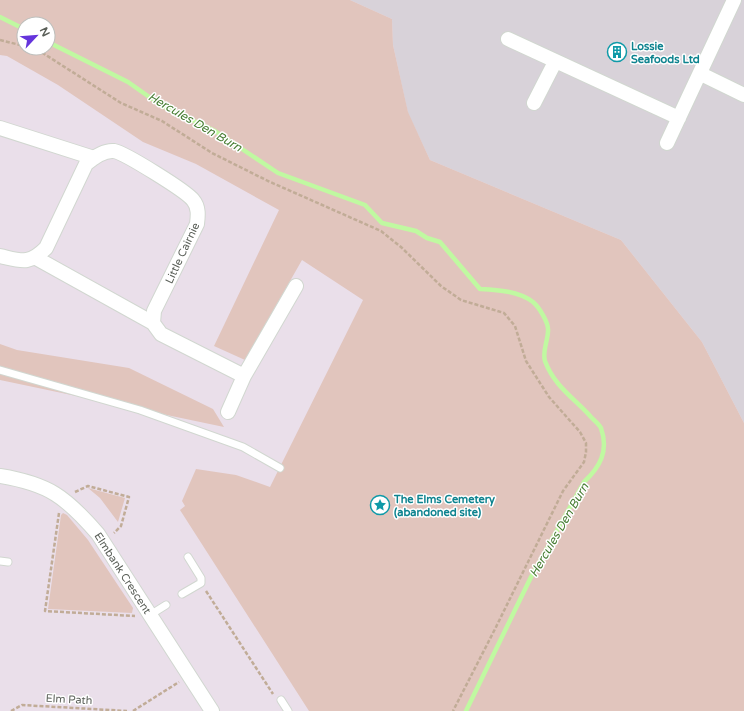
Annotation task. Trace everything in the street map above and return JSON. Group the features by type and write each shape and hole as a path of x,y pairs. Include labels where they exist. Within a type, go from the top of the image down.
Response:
{"street":[{"path":"667,143 701,74 734,0"},
{"path":"508,39 679,118"},
{"path":"534,103 555,62"},
{"path":"701,74 744,95"},
{"path":"0,128 94,158"},
{"name":"Little Cairnie","path":"94,158 114,151 126,156 185,193 194,201 199,213 197,224 154,311 153,323"},
{"path":"0,256 23,262 36,258 46,248 86,164 94,158"},
{"path":"36,258 153,323 161,334 244,376"},
{"path":"228,412 244,376 296,286"},
{"name":"Elmbank Crescent","path":"0,476 22,479 50,489 77,511 103,544 212,711"}],"lane":[{"path":"0,370 140,410 243,447 280,468"},
{"path":"182,594 201,583 201,578 188,557"},
{"path":"0,561 8,562"},
{"path":"149,613 166,604"},
{"path":"281,700 288,711"}],"path":[{"path":"0,40 16,44"},
{"path":"47,56 121,103 162,121 268,182 381,230 401,247 441,286 461,300 504,313 515,326 526,361 549,397 580,432 586,443 586,452 584,462 563,491 453,711"},
{"path":"103,544 121,526 129,497 88,486 62,499 45,611 135,616 149,613"},
{"path":"201,583 274,695 281,700"},
{"path":"132,711 189,676"},
{"name":"Elm Path","path":"11,711 22,705 127,711"}],"shaded area":[{"path":"0,0 350,0 392,19 393,45 408,112 430,160 621,240 702,342 744,423 744,711 309,711 180,510 185,506 182,501 196,469 236,475 270,487 363,300 302,260 245,360 214,346 279,210 196,164 143,142 58,85 7,56 0,55"},
{"path":"350,0 744,0 744,423 702,342 621,240 430,160 408,113 393,45 392,19"},
{"path":"0,344 17,350 129,368 213,409 224,427 0,380"},
{"path":"88,488 125,498 118,522 100,498"},
{"path":"63,513 67,515 88,540 133,608 132,613 48,609 61,515"}],"waterway":[{"name":"Hercules Den Burn","path":"0,17 16,25"},
{"name":"Hercules Den Burn","path":"56,46 128,82 162,106 215,131 278,173 365,205 382,223 416,231 427,238 440,242 480,289 521,295 533,302 541,311 548,328 544,357 545,361 559,385 601,428 604,444 602,458 595,470 584,482 531,577 466,711"}],"place":[{"name":"Lossie Seafoods Ltd","path":"617,52"},
{"name":"The Elms Cemetery (abandoned site)","path":"380,505"}]}
